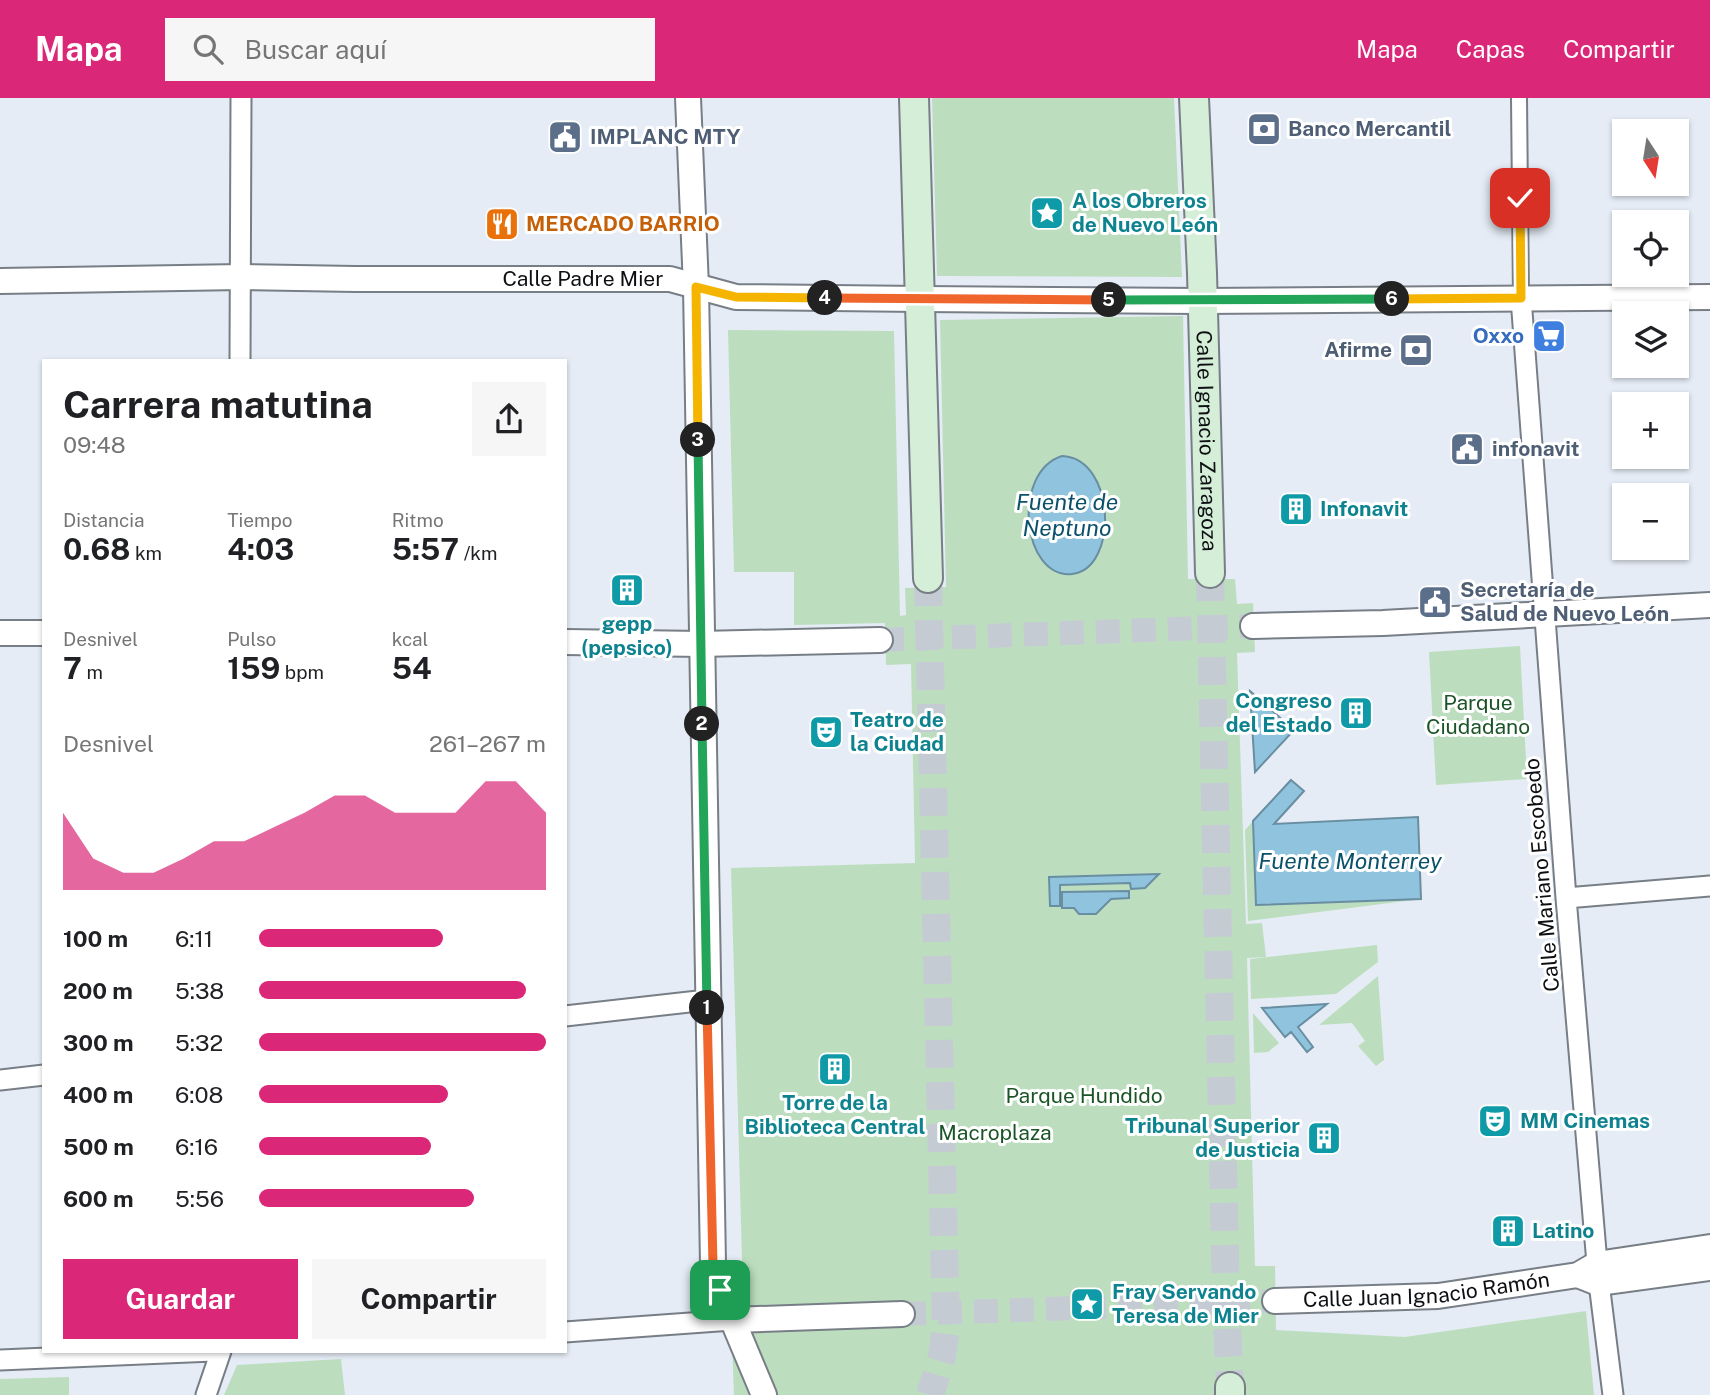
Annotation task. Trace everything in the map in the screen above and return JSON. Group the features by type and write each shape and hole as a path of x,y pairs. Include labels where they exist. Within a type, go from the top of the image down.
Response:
{"main road":[{"path":"914,98 928,578"},
{"name":"Calle Ignacio Zaragoza","path":"1194,98 1210,573"}],"street":[{"path":"240,359 242,98"},
{"path":"688,98 696,287 713,1264 732,1320 764,1395"},
{"name":"Calle Mariano Escobedo","path":"1519,98 1521,298 1543,613 1566,898 1591,1274 1613,1395"},
{"name":"Calle Padre Mier","path":"0,281 241,277 670,279 736,297 921,299 1710,297"},
{"path":"1253,626 1383,623 1710,605"},
{"path":"0,632 42,633"},
{"path":"567,642 701,644 880,640"},
{"path":"1566,898 1710,886"},
{"path":"567,1016 707,1000"},
{"path":"0,1080 42,1075"},
{"name":"Calle Juan Ignacio Ramón","path":"1275,1301 1438,1296 1591,1274 1710,1247"},
{"name":"Calle Juan Ignacio Ramón","path":"1591,1274 1710,1268"},
{"path":"567,1332 732,1320 902,1314"},
{"path":"0,1360 166,1353"},
{"path":"206,1395 220,1353"}],"green space":[{"path":"932,98 1174,98 1182,277 937,276"},
{"name":"Macroplaza","path":"1183,316 1188,579 1235,579 1237,604 1253,603 1255,652 1237,653 1246,924 1262,923 1266,957 1247,958 1255,1266 1275,1266 1276,1330 1405,1337 1586,1311 1594,1395 734,1395 732,1343 743,1294 731,868 915,863 911,664 886,665 885,623 794,625 794,572 734,572 728,330 894,331 900,616 906,615 905,588 946,587 940,320"},
{"name":"Parque Ciudadano","path":"1520,646 1527,779 1436,785 1429,652"},
{"path":"1253,821 1257,905 1421,899 1248,921 1245,830"},
{"path":"1377,945 1378,962 1336,994 1251,999 1250,959"},
{"path":"1378,976 1384,1060 1376,1066 1358,1046 1365,1041 1352,1023 1319,1025"},
{"path":"1253,1013 1279,1043 1268,1052 1254,1053"},
{"path":"341,1359 345,1395 224,1395 237,1365"},
{"path":"69,1377 69,1395 0,1395 0,1379"}],"water":[{"name":"Fuente de Neptuno","path":"1062,456 1080,461 1093,475 1101,493 1105,514 1104,535 1098,554 1087,568 1072,574 1055,571 1042,560 1033,543 1029,523 1035,482 1046,466"},
{"path":"1250,691 1294,730 1255,772"},
{"name":"Fuente Monterrey","path":"1291,780 1304,791 1274,824 1418,817 1421,899 1256,905 1253,821"},
{"path":"1159,874 1145,888 1131,889 1130,883 1060,885 1060,906 1050,906 1049,877"},
{"path":"1129,891 1129,898 1111,899 1096,914 1079,914 1074,908 1062,908 1062,892"},
{"path":"1327,1004 1298,1027 1313,1047 1307,1052 1291,1032 1285,1037 1262,1008"}],"tunnel":[{"path":"1210,573 1230,1387"},
{"path":"928,578 946,1328 942,1356 930,1395"},
{"path":"880,640 1253,626"},
{"path":"902,1314 1275,1301"}],"place":[{"name":"Banco Mercantil","path":"1264,129"},
{"name":"IMPLANC MTY","path":"565,137"},
{"name":"A los Obreros de Nuevo León","path":"1047,213"},
{"name":"MERCADO BARRIO","path":"502,224"},
{"name":"Oxxo","path":"1549,336"},
{"name":"Afirme","path":"1416,350"},
{"name":"infonavit","path":"1467,449"},
{"name":"Infonavit","path":"1296,509"},
{"name":"gepp (pepsico)","path":"627,590"},
{"name":"Secretaría de Salud de Nuevo León","path":"1435,602"},
{"name":"Congreso del Estado","path":"1356,713"},
{"name":"Teatro de la Ciudad","path":"826,732"},
{"name":"Torre de la Biblioteca Central","path":"835,1069"},
{"name":"MM Cinemas","path":"1495,1121"},
{"name":"Tribunal Superior de Justicia","path":"1324,1138"},
{"name":"Latino","path":"1508,1231"},
{"name":"Fray Servando Teresa de Mier","path":"1087,1304"}],"route":[{"path":"720,1290 713,1264 712,1231 696,287 736,297 960,300 1521,298 1520,198"}],"park label":[{"name":"Parque Hundido","path":"1084,1096"}]}
